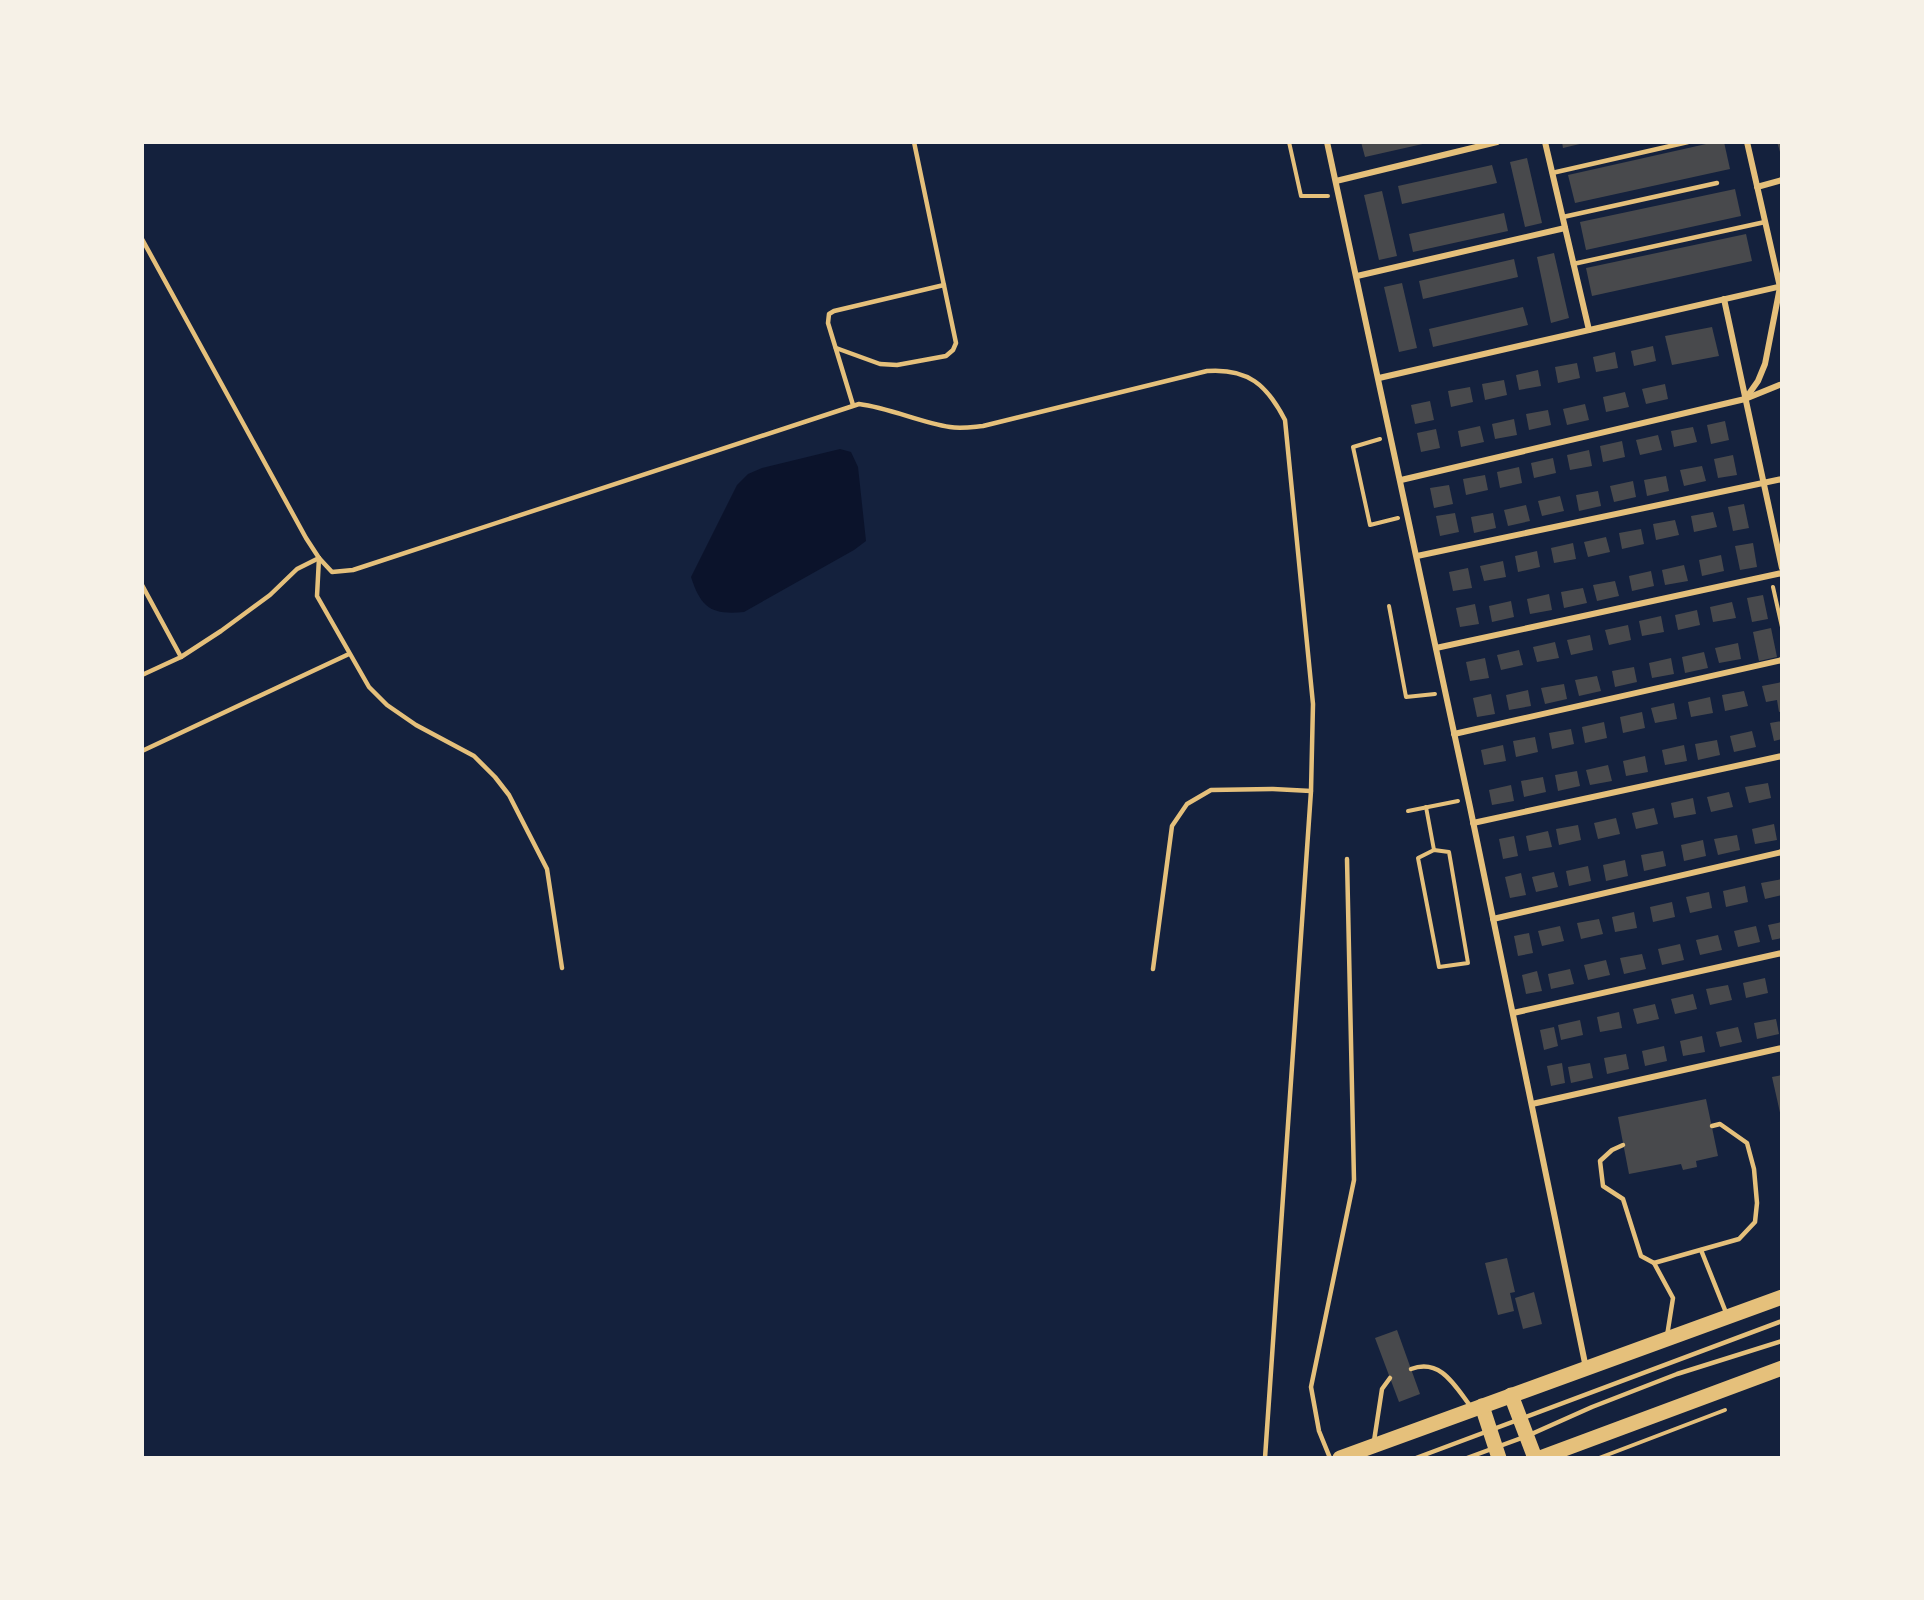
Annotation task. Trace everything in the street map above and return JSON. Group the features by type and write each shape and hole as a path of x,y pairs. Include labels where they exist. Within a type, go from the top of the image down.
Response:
{"main road":[{"path":"1340,1458 1782,1297"},
{"path":"1511,1395 1538,1458 1782,1368"},
{"path":"1477,1408 1490,1430 1498,1452"}],"street":[{"path":"1327,142 1437,648 1586,1368"},
{"path":"1336,181 1497,142"},
{"path":"1545,142 1589,330"},
{"path":"1745,399 1758,381 1765,364 1781,287 1747,142"},
{"path":"1757,187 1782,180"},
{"path":"1357,276 1565,228"},
{"path":"1379,378 1781,287"},
{"path":"1724,299 1782,568"},
{"path":"1401,480 1745,399 1782,384"},
{"path":"1417,556 1782,479"},
{"path":"1437,648 1782,573"},
{"path":"1455,734 1782,660"},
{"path":"1473,823 1782,756"},
{"path":"1493,919 1782,852"},
{"path":"1513,1013 1782,952"},
{"path":"1532,1104 1782,1048"}],"lane":[{"path":"836,348 880,364 897,365 946,356 953,350 956,343 914,142"},
{"path":"1552,173 1688,142"},
{"path":"1563,217 1717,183"},
{"path":"1573,264 1765,222"},
{"path":"142,239 306,538 319,558 332,572 353,570 853,405 874,406 950,427 963,428 983,426 1207,371 1224,370 1242,373 1268,392 1285,420 1313,704 1311,791 1264,1458"},
{"path":"853,405 828,323 829,314 944,285"},
{"path":"319,558 317,596 369,687 387,705 416,725 474,756 509,795 547,869 562,968"},
{"path":"142,675 181,657 221,632 270,595 297,569 319,558"},
{"path":"142,585 181,657"},
{"path":"142,750 349,654"},
{"path":"1153,969 1173,826 1187,804 1210,790 1311,791"},
{"path":"1330,1458 1319,1431 1311,1387 1354,1179 1347,859"},
{"path":"1654,1263 1739,1239 1755,1222 1757,1203 1754,1169 1747,1143 1720,1124 1712,1126"},
{"path":"1623,1144 1600,1161 1603,1186 1623,1199 1641,1256 1654,1263 1673,1298 1667,1339"},
{"path":"1701,1250 1728,1317"},
{"path":"1416,1458 1782,1321"},
{"path":"1467,1458 1498,1452 1527,1436 1592,1407 1677,1374 1782,1341"},
{"path":"1411,1369 1426,1365 1438,1369 1477,1408"},
{"path":"1373,1445 1382,1389 1390,1378"}],"path":[{"path":"1289,142 1301,196 1329,196"},
{"path":"1381,439 1353,447 1370,525 1398,518"},
{"path":"1389,606 1406,697 1436,694"},
{"path":"1408,811 1459,800"},
{"path":"1426,807 1434,850"},
{"path":"1434,850 1449,852 1468,963 1439,967 1418,858 1434,850"},
{"path":"1599,1458 1728,1409"}],"water":[{"path":"840,449 851,452 858,467 866,541 744,612 723,612 703,602 691,577 737,485 748,474 762,468"}],"building":[{"path":"1361,142 1427,142 1427,143 1365,157"},
{"path":"1562,142 1584,142 1584,143 1563,148"},
{"path":"1715,142 1724,142 1730,169 1575,203 1568,175"},
{"path":"1777,142 1782,142 1782,155 1781,155"},
{"path":"1527,158 1542,223 1525,227 1510,162"},
{"path":"1492,165 1497,183 1402,204 1398,186"},
{"path":"1735,189 1741,216 1586,250 1580,222"},
{"path":"1382,191 1397,256 1379,260 1364,195"},
{"path":"1504,213 1508,231 1413,252 1409,234"},
{"path":"1746,234 1752,261 1592,296 1586,268"},
{"path":"1554,253 1569,318 1551,323 1537,257"},
{"path":"1514,259 1518,277 1423,299 1419,281"},
{"path":"1402,283 1417,348 1399,352 1384,287"},
{"path":"1523,307 1528,325 1433,347 1429,329"},
{"path":"1712,327 1719,356 1672,365 1665,336"},
{"path":"1653,346 1656,361 1634,366 1631,351"},
{"path":"1615,352 1618,368 1596,372 1593,357"},
{"path":"1577,363 1580,378 1558,383 1555,367"},
{"path":"1538,370 1541,386 1519,390 1516,375"},
{"path":"1504,380 1507,395 1485,400 1482,384"},
{"path":"1665,384 1668,399 1646,404 1642,389"},
{"path":"1470,387 1473,402 1451,407 1448,391"},
{"path":"1625,392 1629,407 1606,412 1603,397"},
{"path":"1430,401 1434,420 1415,424 1411,405"},
{"path":"1585,404 1589,420 1567,425 1563,409"},
{"path":"1548,410 1551,425 1529,430 1526,414"},
{"path":"1514,419 1517,435 1495,439 1492,424"},
{"path":"1725,421 1729,440 1711,444 1707,425"},
{"path":"1480,426 1484,442 1461,447 1458,431"},
{"path":"1693,427 1697,442 1674,447 1671,431"},
{"path":"1436,429 1440,448 1421,452 1417,433"},
{"path":"1658,435 1662,450 1640,455 1636,440"},
{"path":"1622,441 1625,457 1603,462 1600,446"},
{"path":"1589,450 1592,466 1570,470 1567,455"},
{"path":"1733,455 1737,475 1718,478 1714,459"},
{"path":"1553,458 1556,473 1534,478 1531,463"},
{"path":"1702,466 1706,481 1684,486 1680,470"},
{"path":"1519,467 1522,483 1500,488 1497,472"},
{"path":"1485,475 1488,490 1466,495 1463,479"},
{"path":"1666,476 1669,491 1647,496 1644,480"},
{"path":"1633,481 1636,497 1614,502 1610,486"},
{"path":"1449,485 1453,504 1434,508 1430,488"},
{"path":"1598,491 1601,506 1579,511 1576,495"},
{"path":"1560,496 1564,511 1542,516 1538,501"},
{"path":"1744,504 1749,528 1733,531 1728,507"},
{"path":"1526,505 1530,521 1508,526 1504,510"},
{"path":"1713,512 1717,527 1694,532 1691,516"},
{"path":"1455,513 1459,532 1440,536 1436,516"},
{"path":"1493,513 1496,528 1474,533 1471,517"},
{"path":"1675,520 1679,535 1656,540 1653,524"},
{"path":"1641,529 1644,544 1622,549 1619,533"},
{"path":"1606,537 1610,552 1588,557 1584,542"},
{"path":"1573,543 1576,559 1554,563 1551,548"},
{"path":"1753,543 1757,567 1740,570 1735,546"},
{"path":"1537,551 1540,567 1518,572 1515,556"},
{"path":"1721,555 1724,571 1702,576 1699,560"},
{"path":"1503,561 1506,577 1484,581 1480,566"},
{"path":"1684,565 1688,581 1665,585 1662,570"},
{"path":"1468,568 1472,588 1453,591 1449,572"},
{"path":"1651,571 1654,586 1632,591 1629,576"},
{"path":"1615,581 1619,596 1597,601 1593,585"},
{"path":"1583,588 1587,603 1564,608 1561,592"},
{"path":"1549,594 1552,610 1530,614 1527,599"},
{"path":"1763,595 1768,619 1752,622 1747,598"},
{"path":"1511,601 1514,617 1492,622 1489,606"},
{"path":"1732,602 1736,618 1713,622 1710,607"},
{"path":"1475,604 1479,624 1460,627 1456,608"},
{"path":"1697,610 1700,625 1678,630 1675,615"},
{"path":"1661,616 1664,632 1642,636 1639,621"},
{"path":"1628,625 1631,640 1609,645 1605,630"},
{"path":"1771,628 1777,657 1759,661 1753,632"},
{"path":"1590,635 1593,650 1571,655 1567,640"},
{"path":"1555,642 1559,658 1537,662 1533,647"},
{"path":"1738,643 1741,659 1719,663 1715,648"},
{"path":"1519,650 1523,665 1501,670 1497,655"},
{"path":"1704,652 1708,668 1685,673 1682,657"},
{"path":"1485,658 1489,678 1470,681 1466,662"},
{"path":"1671,658 1674,674 1652,678 1649,663"},
{"path":"1634,667 1637,682 1615,687 1612,671"},
{"path":"1597,676 1601,691 1579,696 1575,680"},
{"path":"1782,682 1782,711 1779,712 1777,700 1766,702 1762,686"},
{"path":"1564,684 1567,699 1545,704 1541,688"},
{"path":"1528,690 1531,706 1509,710 1506,695"},
{"path":"1744,691 1748,706 1725,711 1722,695"},
{"path":"1491,694 1495,714 1477,717 1473,698"},
{"path":"1710,697 1713,713 1691,717 1688,702"},
{"path":"1674,703 1677,719 1655,723 1651,708"},
{"path":"1642,712 1645,728 1623,733 1620,717"},
{"path":"1782,721 1782,739 1774,741 1770,723"},
{"path":"1604,722 1607,738 1585,743 1582,727"},
{"path":"1571,729 1574,744 1552,749 1549,733"},
{"path":"1752,731 1756,747 1734,752 1730,736"},
{"path":"1535,737 1538,752 1516,757 1513,741"},
{"path":"1717,740 1720,755 1698,760 1695,744"},
{"path":"1503,745 1506,761 1484,765 1481,750"},
{"path":"1684,745 1687,761 1665,765 1662,750"},
{"path":"1645,756 1648,772 1626,776 1623,761"},
{"path":"1608,765 1612,781 1590,785 1586,770"},
{"path":"1577,771 1580,786 1558,791 1555,775"},
{"path":"1543,777 1546,792 1524,797 1521,781"},
{"path":"1768,783 1771,798 1749,803 1745,787"},
{"path":"1511,785 1514,801 1492,805 1489,790"},
{"path":"1729,792 1733,807 1711,812 1707,797"},
{"path":"1693,798 1696,814 1674,818 1671,803"},
{"path":"1654,808 1658,824 1636,829 1632,813"},
{"path":"1616,818 1620,834 1598,839 1594,823"},
{"path":"1774,824 1777,840 1755,844 1752,829"},
{"path":"1578,825 1581,840 1559,845 1556,829"},
{"path":"1548,831 1552,847 1529,851 1526,836"},
{"path":"1737,835 1740,850 1718,855 1714,839"},
{"path":"1514,836 1518,856 1503,859 1499,839"},
{"path":"1703,840 1706,856 1684,861 1681,845"},
{"path":"1663,851 1666,866 1644,871 1641,855"},
{"path":"1625,860 1628,876 1606,881 1603,865"},
{"path":"1588,866 1591,881 1569,886 1566,871"},
{"path":"1554,872 1558,887 1536,892 1532,877"},
{"path":"1521,873 1526,895 1510,898 1505,877"},
{"path":"1782,879 1782,895 1765,899 1761,883"},
{"path":"1745,886 1748,902 1726,907 1723,891"},
{"path":"1709,892 1712,908 1690,913 1686,897"},
{"path":"1672,902 1675,917 1653,922 1650,907"},
{"path":"1634,912 1637,928 1615,932 1612,917"},
{"path":"1599,919 1603,934 1581,939 1577,923"},
{"path":"1782,922 1782,938 1772,940 1768,925"},
{"path":"1560,926 1564,941 1542,946 1538,931"},
{"path":"1756,926 1760,942 1738,947 1734,931"},
{"path":"1529,933 1533,953 1518,956 1514,936"},
{"path":"1718,935 1722,950 1700,955 1696,940"},
{"path":"1680,944 1684,960 1662,965 1658,949"},
{"path":"1642,954 1646,969 1624,974 1620,958"},
{"path":"1606,960 1610,975 1588,980 1584,965"},
{"path":"1570,969 1574,984 1551,989 1548,974"},
{"path":"1537,971 1542,991 1526,994 1522,975"},
{"path":"1765,978 1768,993 1746,998 1743,983"},
{"path":"1728,985 1732,1000 1710,1005 1706,989"},
{"path":"1693,994 1697,1009 1675,1014 1671,999"},
{"path":"1655,1004 1659,1019 1637,1024 1633,1009"},
{"path":"1619,1012 1622,1028 1600,1032 1597,1017"},
{"path":"1776,1019 1779,1034 1757,1039 1754,1023"},
{"path":"1580,1020 1583,1035 1561,1040 1558,1025"},
{"path":"1554,1027 1558,1046 1544,1050 1540,1030"},
{"path":"1738,1027 1742,1042 1720,1047 1716,1032"},
{"path":"1702,1036 1705,1052 1683,1056 1680,1041"},
{"path":"1664,1046 1667,1061 1645,1066 1642,1051"},
{"path":"1626,1054 1629,1069 1607,1074 1604,1058"},
{"path":"1562,1063 1565,1083 1551,1086 1547,1066"},
{"path":"1590,1063 1593,1078 1571,1083 1568,1067"},
{"path":"1782,1075 1782,1117 1781,1117 1772,1077"},
{"path":"1706,1099 1718,1156 1696,1161 1697,1167 1683,1170 1681,1164 1629,1174 1618,1117"},
{"path":"1507,1258 1515,1292 1510,1293 1514,1311 1498,1315 1485,1263"},
{"path":"1534,1292 1542,1324 1523,1329 1515,1298"},
{"path":"1397,1330 1420,1394 1399,1402 1375,1338"}]}
